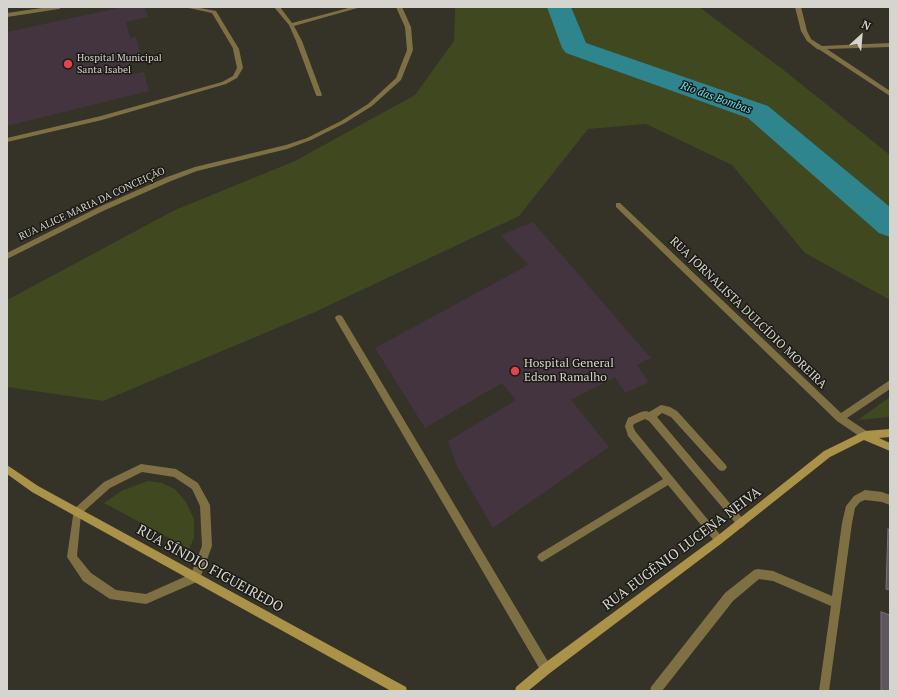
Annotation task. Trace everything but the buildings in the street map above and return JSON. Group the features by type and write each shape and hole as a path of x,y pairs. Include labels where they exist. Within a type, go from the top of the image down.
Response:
{"main road":[{"path":"865,435 890,433"},
{"name":"RUA EUGÊNIO LUCENA NEIVA","path":"520,691 546,669 719,540 827,454 865,435"},
{"path":"865,435 890,447"},
{"name":"RUA SÍNDIO FIGUEIREDO","path":"7,469 35,489 402,691"}],"street":[{"path":"7,15 59,7"},
{"path":"7,140 102,118 224,83 235,77 240,68 236,49 214,12 187,7"},
{"path":"277,7 291,25 318,95"},
{"path":"291,25 358,7"},
{"name":"RUA ALICE MARIA DA CONCEIÇÃO","path":"7,256 101,209 169,179 195,169 287,147 316,136 343,122 370,105 399,79 410,50 408,27 399,7"},
{"path":"798,7 804,31 809,40 890,94"},
{"path":"819,48 890,45"},
{"name":"RUA JORNALISTA DULCÍDIO MOREIRA","path":"618,205 840,418 865,435"},
{"path":"339,318 546,669"},
{"path":"840,418 890,384"},
{"path":"719,540 629,430 631,421 641,416 650,417 661,409 667,410 674,414 722,467"},
{"path":"650,417 741,523"},
{"path":"141,468 176,473 195,486 205,505 208,546 195,577 146,599 114,595 87,577 72,557 78,512 107,485 141,468"},
{"path":"542,557 669,480"},
{"path":"824,691 847,523 851,506 857,499 865,496 882,497 890,500"},
{"path":"655,691 729,597 758,574 773,576 836,604"}],"shaded area":[{"name":"Hospital Municipal Santa Isabel","path":"123,7 145,7 148,17 126,22 130,38 136,37 140,53 127,56 132,74 144,72 149,91 7,126 7,32"},
{"name":"Hospital General Edson Ramalho","path":"533,222 651,358 637,365 649,382 625,393 615,377 571,400 609,447 493,528 457,466 448,441 516,400 502,383 425,428 375,348 528,265 501,235"}],"green space":[{"path":"455,7 699,7 781,68 890,155 890,300 805,253 732,165 646,124 588,129 519,216 315,312 103,401 7,387 7,300 175,210 295,161 415,95 454,41"},
{"path":"890,397 890,417 858,420"},
{"path":"148,481 162,483 175,489 186,502 194,519 194,538 189,549 104,503 123,490"}],"waterway":[{"name":"Rio das Bombas","path":"559,7 575,48 758,112 890,225"}],"place":[{"name":"Hospital Municipal Santa Isabel","path":"68,64"},
{"name":"Hospital General Edson Ramalho","path":"515,371"}]}
